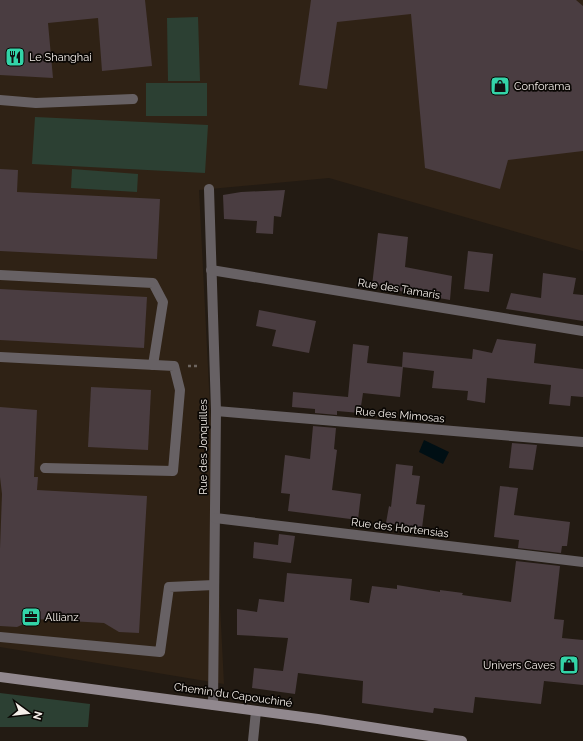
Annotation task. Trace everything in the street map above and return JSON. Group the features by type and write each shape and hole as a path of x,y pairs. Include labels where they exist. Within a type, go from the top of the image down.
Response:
{"street":[{"path":"0,100 36,103 133,99"},
{"name":"Rue des Jonquilles","path":"209,190 216,411 212,705"},
{"name":"Rue des Tamaris","path":"211,270 583,331"},
{"path":"0,275 152,283 163,302 153,365"},
{"path":"0,357 174,366 180,390 173,471 45,468"},
{"name":"Rue des Mimosas","path":"216,411 583,442"},
{"name":"Rue des Hortensias","path":"215,518 583,562"},
{"path":"0,637 160,652 169,587 214,585"},
{"name":"Chemin du Capouchiné","path":"0,677 256,711 462,741"},
{"path":"253,741 256,711"}],"path":[{"path":"174,366 214,366"}],"shaded area":[{"path":"0,0 583,0 583,251 329,178 199,190 224,684 0,647"},
{"path":"424,440 449,452 443,464 419,452"}],"green space":[{"path":"198,17 200,81 168,81 167,18"},
{"path":"146,83 207,83 207,116 146,116"},
{"path":"35,117 208,125 205,173 32,164"},
{"path":"72,169 138,174 137,192 71,188"},
{"path":"0,693 90,704 88,727 0,727"}],"building":[{"path":"0,0 145,0 152,66 102,71 98,18 48,23 53,78 0,75"},
{"name":"Conforama","path":"311,0 576,0 583,6 583,151 508,160 500,189 425,168 411,14 337,22 327,89 299,85"},
{"path":"0,169 18,170 17,192 160,199 157,259 0,251"},
{"path":"285,190 281,217 274,216 273,234 256,233 257,221 224,219 223,195 241,192"},
{"path":"378,233 408,237 405,267 452,276 450,300 372,286"},
{"path":"468,251 493,254 489,292 464,289"},
{"path":"543,273 576,278 573,294 583,295 583,321 506,309 511,293 541,298"},
{"path":"0,289 147,297 144,348 0,340"},
{"path":"259,310 316,321 309,353 272,346 276,330 256,326"},
{"path":"497,339 536,344 534,363 583,369 583,397 571,396 570,406 549,404 551,385 487,378 485,403 467,400 468,391 432,388 434,371 402,367 403,352 472,359 473,349 492,353"},
{"path":"353,344 369,346 367,363 403,367 400,397 363,393 360,413 337,411 337,415 315,413 315,409 292,407 293,392 348,397"},
{"path":"91,387 151,390 148,450 88,447"},
{"path":"0,407 37,410 34,477 38,477 37,490 147,496 139,633 119,632 104,623 35,619 17,627 0,626 2,494 0,477"},
{"path":"313,426 336,428 334,449 337,450 332,490 361,494 358,520 288,511 290,494 281,493 285,455 310,459"},
{"path":"512,443 537,445 533,470 509,468"},
{"path":"396,464 413,466 412,475 420,476 416,504 425,505 422,528 386,523 389,506 391,507"},
{"path":"500,486 518,488 514,515 570,522 567,546 562,546 561,553 518,548 519,540 494,537"},
{"path":"279,534 295,536 291,563 253,558 254,542 278,545"},
{"path":"516,561 560,566 554,619 564,620 562,638 583,640 583,685 544,681 541,704 475,697 473,713 434,708 433,713 362,703 363,681 298,673 295,694 252,688 254,668 283,671 288,638 237,635 237,609 257,612 259,599 284,602 287,573 352,579 350,600 369,603 372,586 397,589 397,585 440,592 440,590 463,593 462,595 511,602"}],"place":[{"name":"Le Shanghai","path":"15,57"},
{"name":"Conforama","path":"500,86"},
{"name":"Allianz","path":"31,617"},
{"name":"Univers Caves","path":"569,665"}]}
